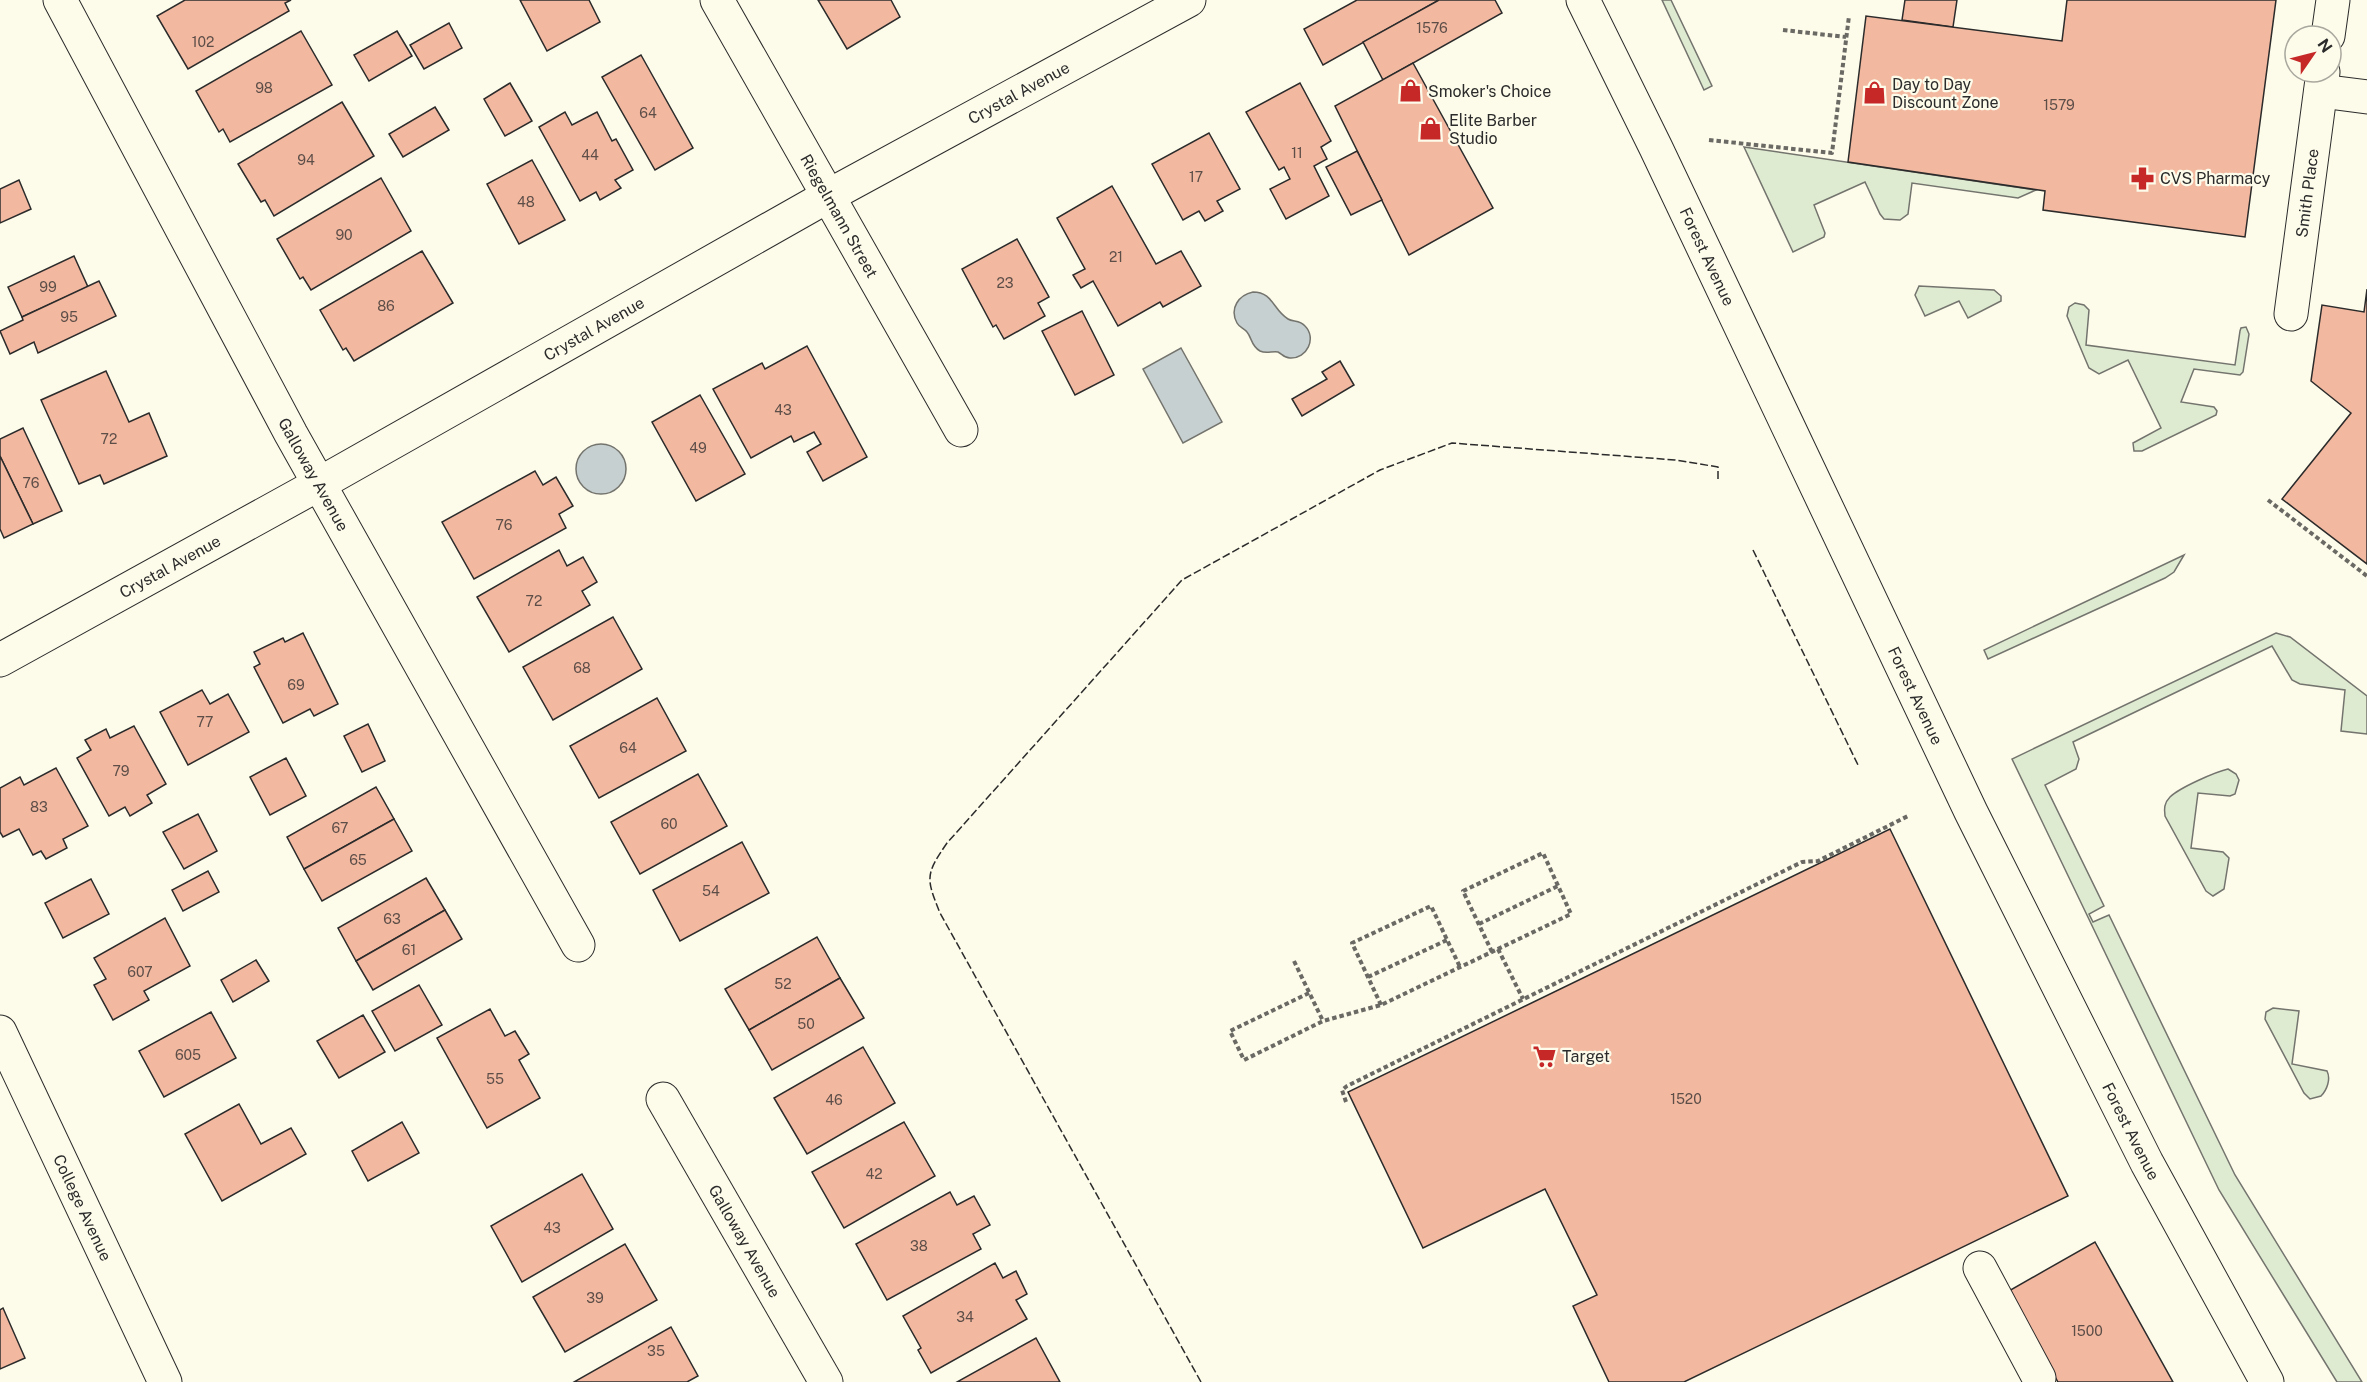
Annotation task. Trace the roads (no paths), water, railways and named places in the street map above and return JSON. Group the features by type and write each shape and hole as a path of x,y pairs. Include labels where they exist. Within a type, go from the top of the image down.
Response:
{"street":[{"name":"Galloway Avenue","path":"60,0 319,484 578,945"},
{"name":"Riegelmann Street","path":"717,0 961,430"},
{"name":"Crystal Avenue","path":"0,660 319,484 828,196 1189,0"},
{"name":"Forest Avenue","path":"1582,0 1656,148 1971,812 2147,1163 2267,1382"},
{"path":"2330,24 2333,0"},
{"name":"Smith Place","path":"2291,314 2322,84"},
{"path":"2328,84 2367,97"},
{"name":"College Avenue","path":"0,1032 165,1382"},
{"name":"Galloway Avenue","path":"663,1100 826,1382"},
{"path":"1980,1268 2039,1378"}],"place":[{"name":"Smoker's Choice","path":"1410,91"},
{"name":"Day to Day Discount Zone","path":"1874,93"},
{"name":"Elite Barber Studio","path":"1431,129"},
{"name":"CVS Pharmacy","path":"2142,178"},
{"name":"Target","path":"1544,1056"}]}
